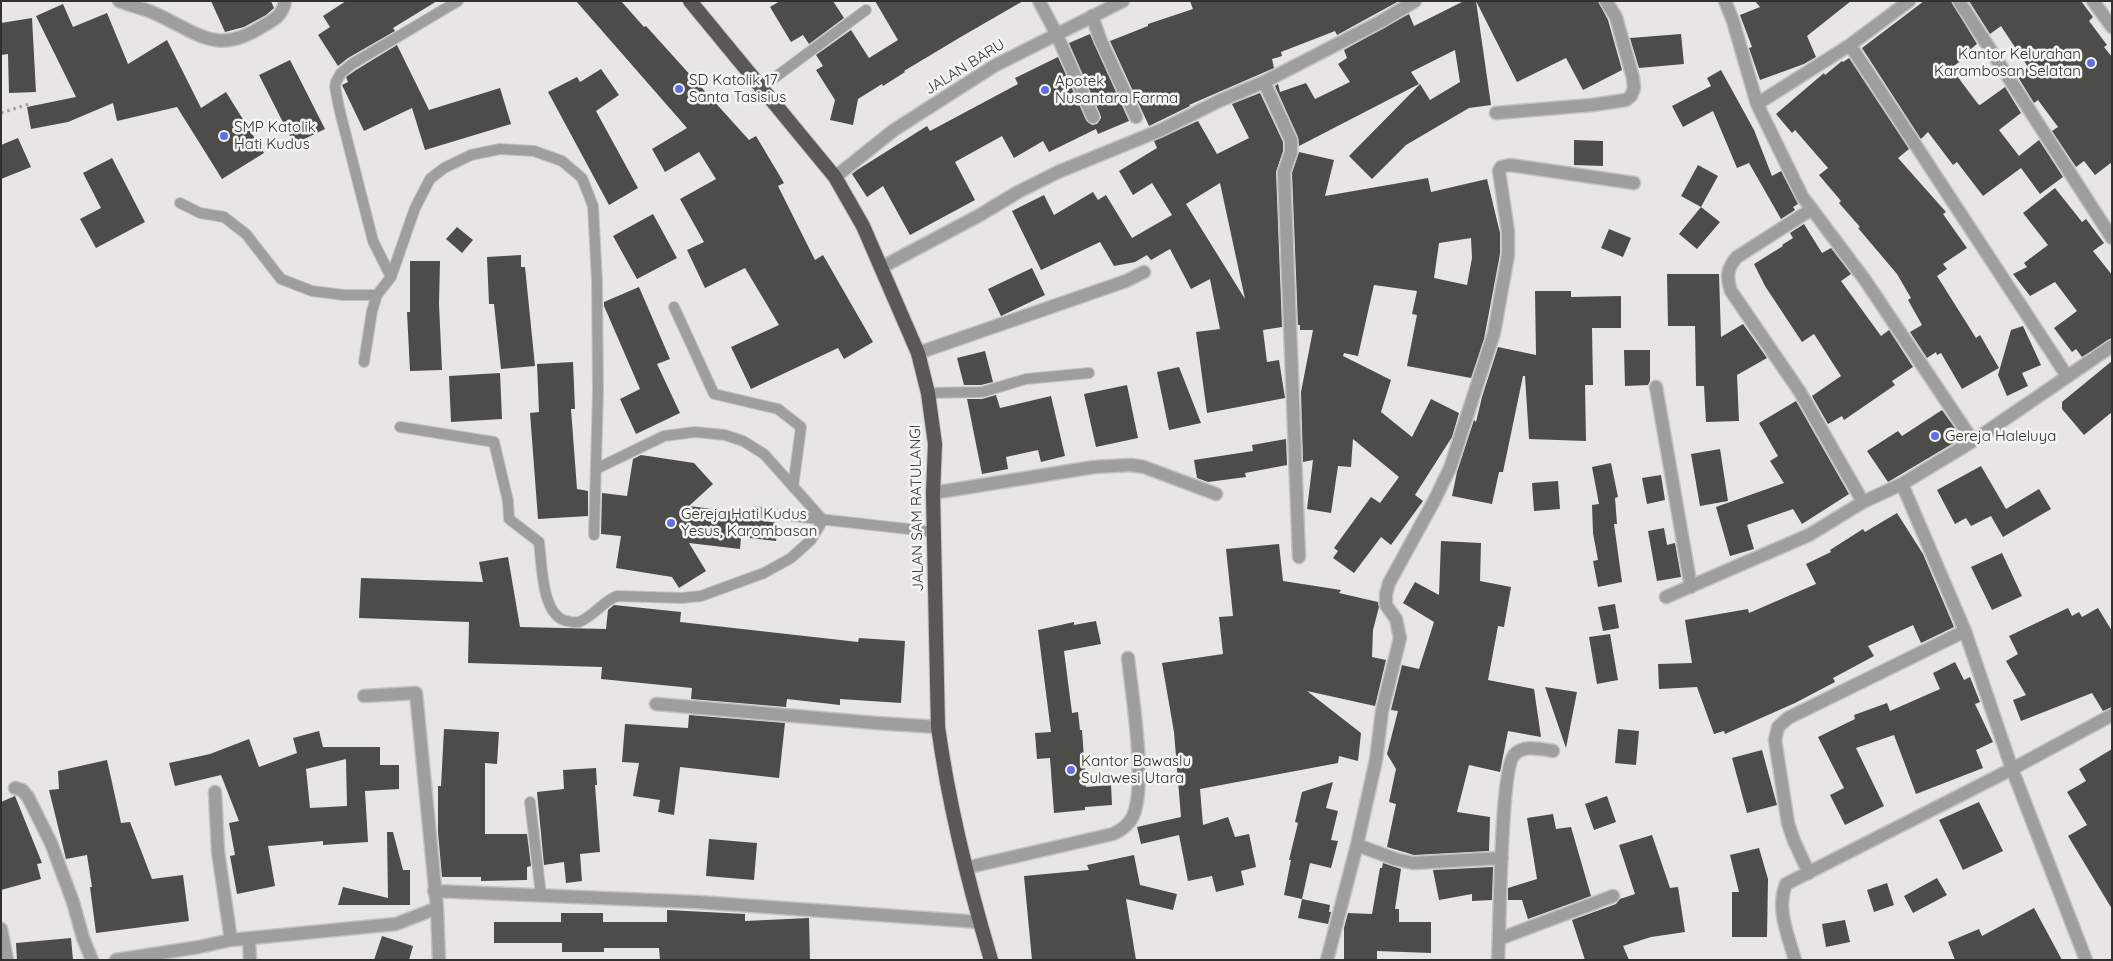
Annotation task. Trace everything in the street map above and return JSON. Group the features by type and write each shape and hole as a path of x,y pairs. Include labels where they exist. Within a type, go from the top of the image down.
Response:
{"highway":[{"name":"JALAN SAM RATULANGI","path":"690,1 835,177 863,226 918,353 928,393 934,444 933,493 938,727 943,763 965,868 991,960"}],"street":[{"path":"119,1 154,13 191,32 216,42 228,41 256,31 282,12 285,1"},
{"path":"1039,1 1056,33 1093,117"},
{"name":"JALAN BARU","path":"835,177 894,130 994,66 1056,33 1123,1"},
{"path":"882,267 1058,172 1161,130 1219,101 1264,82 1380,22 1415,1"},
{"path":"1496,113 1592,105 1626,100 1631,96 1634,88 1633,78 1616,17 1606,1"},
{"path":"1725,1 1757,104 1802,196 1865,280 1973,441"},
{"path":"1757,104 1850,45 1909,1"},
{"path":"1959,1 2112,238"},
{"path":"2093,1 2112,27"},
{"path":"1092,16 1100,39 1136,116"},
{"path":"1850,45 2067,376"},
{"path":"1264,82 1291,140 1284,172 1299,557"},
{"path":"1327,960 1357,845 1376,760 1382,712 1400,638 1396,618 1386,604 1386,594 1389,583 1450,468 1494,333 1508,255 1508,232 1499,171 1501,167 1510,165 1634,183"},
{"path":"1812,209 1737,257 1730,264 1727,278 1731,291 1800,392 1863,502"},
{"path":"918,353 1116,284 1144,272"},
{"path":"1666,597 1809,535 1863,502 1902,484 1973,441 2112,346"},
{"path":"1656,387 1692,587"},
{"path":"933,493 1094,467 1131,465 1144,467 1216,494"},
{"path":"1902,484 1964,631 2012,769 2086,960"},
{"path":"1809,873 1788,824 1775,740 1778,727 1788,718 1964,631"},
{"path":"965,868 1114,834 1123,829 1132,817 1137,802 1138,778 1128,658"},
{"path":"364,696 416,692 437,908 439,960"},
{"path":"656,704 938,727"},
{"path":"1796,960 1781,912 1781,895 1786,884 2012,769 2112,715"},
{"path":"1498,960 1504,812 1512,756 1520,749 1553,750"},
{"path":"15,788 22,790 28,797 50,843 73,902 83,938 92,960"},
{"path":"215,792 218,852 231,940"},
{"path":"1357,845 1382,855 1413,863 1502,858"},
{"path":"434,891 697,902 980,922"},
{"path":"1499,939 1613,896"},
{"path":"116,960 231,940 396,924 437,908"},
{"path":"1,929 7,960"},
{"path":"248,938 250,960"}],"lane":[{"path":"391,277 373,241 363,206 339,108 335,88 336,82 341,73 352,64 458,1"},
{"path":"762,88 866,10"},
{"path":"364,362 372,311 378,295 391,277 414,208 430,179 444,168 470,155 500,149 534,151 562,161 582,178 593,206 597,282 594,536"},
{"path":"180,203 200,213 224,218 246,234 281,279 312,291 344,295 378,295"},
{"path":"674,308 714,394 778,409 801,427 793,487"},
{"path":"928,393 982,392 1026,380 1089,373"},
{"path":"400,427 494,442 508,501 509,519 539,542 548,604 553,613 563,620 576,623 591,616 608,599 617,596 701,596 764,573 791,558 811,540 823,520"},
{"path":"596,469 664,436 695,432 725,435 743,440 764,454 823,520"},
{"path":"756,512 935,532"},
{"path":"530,802 540,895"}],"path":[{"path":"1,113 32,103"}],"building":[{"path":"211,1 271,1 274,8 266,15 244,27 225,32"},
{"path":"346,1 437,1 393,28 395,31 348,58 338,66 318,35 330,27 323,16"},
{"path":"576,1 621,1 749,140 756,136 784,183 778,186 815,260 823,255 873,342 844,359 838,348 751,389 731,347 779,325 745,268 705,288 687,250 704,242 680,199 716,179 699,152 665,172 652,149 687,128"},
{"path":"780,1 833,1 844,18 809,44 803,35 791,42 770,7"},
{"path":"875,1 1023,1 904,71 883,86 882,84 858,99 853,125 830,120 835,100 816,70 823,66 816,55 851,30 869,58 898,40"},
{"path":"1190,1 1399,1 1337,35 1335,31 1281,52 1282,56 1272,59 1274,68 1189,105 1149,126 1110,41 1148,26 1148,24 1193,9"},
{"path":"1464,1 1476,1 1491,105 1469,108 1406,145 1372,179 1349,156 1420,84 1430,100 1460,82 1455,50 1411,72 1419,84 1299,146 1298,137 1275,86 1278,84 1280,92 1306,83 1315,99 1350,82 1338,64 1347,58 1344,50 1409,14 1414,26"},
{"path":"1476,1 1598,1 1608,20 1622,70 1583,90 1566,58 1517,82"},
{"path":"1755,1 1851,1 1807,36 1816,57 1804,64 1760,80 1749,48 1752,47 1740,15 1760,7"},
{"path":"1924,1 1951,1 1977,44 1972,48 1974,51 1951,68 1978,104 1980,105 2005,87 2021,113 1999,130 2019,156 2039,140 2063,177 2040,194 2021,168 1983,196 1957,162 1953,165 1928,132 1921,139 1862,48"},
{"path":"1969,1 2081,1 2093,17 2089,21 2107,45 2104,47 2112,57 2112,162 2095,175 2084,161 2076,167 2052,131 2058,127 2038,100 2034,103 2018,77 2028,67 2001,26 1990,34"},
{"path":"63,4 73,27 107,13 128,64 167,40 201,108 226,92 264,153 222,179 177,107 117,121 113,103 68,122 31,129 27,107 76,97 36,16"},
{"path":"32,18 36,92 9,93 8,54 1,55 1,23"},
{"path":"1090,34 1129,121 1098,134 1096,129 1049,152 1043,141 1014,158 1002,136 955,162 975,200 910,235 883,186 867,197 852,174 857,170 927,126 930,131 1018,84 1015,78 1058,57 1086,120 1092,125 1097,124 1101,118 1100,114 1069,43"},
{"path":"1681,34 1684,64 1639,68 1630,38"},
{"path":"397,45 429,110 500,88 511,124 425,150 412,108 364,131 342,85 348,82 346,77"},
{"path":"1849,58 1909,149 1898,158 1946,212 1943,214 1967,248 1943,264 1947,269 1937,276 1976,338 1980,335 1999,368 1962,389 1941,353 1937,355 1936,352 1927,358 1910,332 1922,325 1908,300 1911,298 1897,274 1858,228 1860,227 1839,203 1841,201 1819,175 1828,168 1795,130 1792,133 1776,114 1824,73 1825,75 1842,61"},
{"name":"SMP Katolik Hati Kudus","path":"290,60 325,129 294,144 259,75"},
{"path":"601,69 619,95 596,111 638,188 609,205 548,92 577,77 580,82"},
{"path":"1721,70 1754,130 1772,176 1781,171 1798,204 1793,207 1795,210 1781,219 1749,163 1737,168 1713,111 1683,127 1672,106 1711,86 1707,78"},
{"path":"1260,93 1283,142 1283,151 1276,172 1282,327 1263,330 1267,362 1279,360 1285,398 1207,413 1196,332 1220,329 1210,279 1191,289 1170,249 1151,260 1147,255 1135,262 1114,266 1100,242 1041,270 1012,211 1044,195 1054,215 1093,192 1098,200 1106,195 1132,238 1172,215 1152,183 1133,195 1119,171 1157,148 1154,141 1198,121 1217,154 1249,138 1232,104","holes":["1220,183 1245,299 1186,204"]},
{"path":"18,138 31,167 1,179 1,145"},
{"path":"1574,140 1603,141 1603,166 1574,165"},
{"path":"1299,152 1334,160 1325,196 1428,178 1431,192 1487,179 1500,233 1500,254 1484,339 1471,378 1407,366 1417,315 1412,314 1417,291 1374,285 1358,356 1344,353 1343,356 1391,380 1381,412 1412,437 1431,399 1459,413 1452,437 1415,495 1423,501 1391,545 1381,537 1354,573 1333,558 1338,551 1334,548 1371,497 1380,503 1399,477 1353,439 1351,467 1338,466 1331,513 1307,509 1313,460 1303,462 1301,392 1313,330 1300,330 1300,325 1298,325 1292,173","holes":["1471,238 1472,258 1467,285 1434,278 1439,243"]},
{"path":"112,158 145,222 96,248 80,219 101,208 83,173"},
{"path":"1698,165 1718,176 1701,207 1681,196"},
{"path":"2055,188 2082,222 2086,219 2104,243 2093,251 2112,275 2112,338 2082,357 2076,349 2072,352 2054,328 2077,311 2055,282 2030,296 2013,274 2027,267 2024,263 2048,245 2023,213"},
{"path":"1701,207 1720,222 1697,249 1679,234"},
{"path":"653,214 677,258 637,279 613,236"},
{"path":"1804,224 1822,253 1831,248 1851,274 1841,281 1881,336 1889,330 1913,367 1892,381 1895,385 1844,420 1842,416 1828,424 1812,396 1841,376 1814,334 1802,342 1765,286 1754,264 1793,238 1790,233"},
{"path":"457,227 473,240 462,253 446,239"},
{"path":"1609,229 1631,238 1623,257 1601,248"},
{"path":"521,255 521,267 525,267 535,366 501,369 494,304 489,304 487,257"},
{"path":"410,261 440,261 439,304 442,370 410,371 407,312 410,312"},
{"path":"1032,268 1045,295 1001,316 988,289"},
{"path":"1667,274 1719,274 1721,337 1743,324 1767,358 1737,375 1739,421 1706,422 1704,386 1696,386 1695,326 1668,326"},
{"path":"639,287 670,359 657,364 680,413 636,434 620,399 640,389 604,306 604,302"},
{"path":"1535,291 1571,291 1571,297 1621,296 1621,328 1592,328 1593,385 1585,385 1586,441 1529,439 1525,376 1523,376 1503,472 1499,472 1492,504 1452,496 1457,472 1474,420 1476,422 1498,347 1536,355"},
{"path":"2023,326 2041,365 2022,373 2028,386 2007,396 1998,375 2011,330"},
{"path":"1624,350 1650,350 1650,381 1648,385 1625,386"},
{"path":"985,351 993,382 981,385 964,385 957,358"},
{"path":"2112,361 2112,412 2084,435 2062,409 2062,402"},
{"path":"573,362 575,409 571,409 577,489 588,491 588,516 538,519 530,413 539,412 537,364"},
{"path":"1179,367 1201,423 1169,430 1157,372"},
{"path":"500,373 502,419 451,422 449,376"},
{"path":"1127,385 1138,438 1096,447 1084,394"},
{"path":"996,395 1000,408 1051,396 1065,456 1041,462 1038,450 1006,457 1008,469 982,474 967,399 982,399"},
{"path":"1796,401 1849,494 1802,524 1793,509 1747,525 1754,549 1730,556 1716,507 1784,483 1770,461 1778,456 1759,423"},
{"path":"1942,410 1962,438 1888,482 1867,451 1898,431 1902,436"},
{"path":"1286,439 1287,465 1245,473 1246,477 1208,482 1197,478 1194,460 1253,451 1252,445"},
{"path":"1720,449 1728,501 1700,506 1691,454"},
{"name":"Gereja Hati Kudus Yesus, Karombasan","path":"641,455 694,463 713,484 689,506 744,513 743,518 778,523 776,541 741,537 740,549 689,543 706,571 679,588 672,577 616,568 621,536 601,534 602,493 627,496 633,459"},
{"path":"1611,463 1618,497 1615,498 1617,524 1614,524 1622,582 1598,587 1593,561 1598,560 1593,533 1592,505 1599,504 1592,467"},
{"path":"1981,466 2006,509 2039,489 2051,509 2003,537 1991,516 1971,526 1966,518 1955,524 1937,490"},
{"path":"1661,475 1665,500 1647,504 1642,478"},
{"path":"1558,481 1560,509 1534,511 1532,483"},
{"path":"1897,513 1923,554 1954,627 1921,643 1913,625 1868,646 1874,656 1833,678 1835,682 1795,703 1725,734 1724,731 1714,734 1697,687 1659,689 1658,664 1692,663 1685,620 1748,609 1749,613 1816,584 1806,564 1831,552 1830,550 1863,529 1865,532"},
{"path":"1664,528 1667,545 1675,543 1681,577 1657,581 1648,531"},
{"path":"1441,541 1481,543 1480,581 1511,587 1504,627 1498,626 1488,680 1534,689 1541,737 1508,731 1500,772 1469,765 1457,812 1490,817 1489,851 1414,855 1387,847 1396,804 1389,802 1396,769 1387,754 1398,711 1391,710 1402,665 1419,669 1434,622 1403,603 1415,582 1439,595"},
{"path":"1279,544 1283,581 1341,590 1339,593 1378,602 1379,607 1373,630 1372,657 1386,660 1375,706 1307,691 1361,733 1358,761 1339,756 1338,763 1200,789 1203,825 1228,817 1235,837 1249,834 1256,867 1241,871 1244,885 1216,892 1212,876 1188,881 1179,835 1141,844 1137,827 1181,817 1174,732 1162,663 1223,654 1219,617 1233,616 1226,549"},
{"path":"2002,553 2022,596 1992,610 1971,567"},
{"path":"508,557 520,627 606,629 608,610 614,605 681,612 680,622 858,642 859,638 905,641 901,703 840,699 840,705 787,699 786,707 691,699 692,688 601,679 602,667 468,663 469,622 359,618 361,578 483,582 479,562"},
{"path":"1615,604 1619,628 1603,631 1598,607"},
{"path":"2068,608 2072,616 2079,612 2082,617 2098,608 2112,631 2112,707 2103,711 2092,693 2021,721 2013,700 2026,695 2006,661 2018,654 2009,636"},
{"path":"1096,621 1101,644 1064,651 1072,713 1078,712 1080,730 1082,730 1086,787 1111,785 1112,805 1085,807 1085,810 1054,813 1050,758 1037,759 1035,733 1051,732 1038,630 1074,622 1074,625"},
{"path":"1610,634 1618,680 1597,684 1589,637"},
{"path":"1955,662 1964,680 1970,677 1980,702 1975,704 1993,742 1976,750 1983,768 1916,794 1894,735 1856,748 1884,806 1845,825 1830,795 1844,788 1818,737 1855,719 1854,715 1887,703 1890,711 1940,689 1933,673"},
{"path":"1545,687 1577,692 1566,748"},
{"path":"689,715 785,723 779,778 680,767 674,815 658,812 660,800 633,796 639,763 622,762 625,724 688,728"},
{"path":"444,729 499,732 497,764 485,763 485,834 527,834 531,866 527,867 527,880 481,881 481,877 442,877 438,832 438,786 441,786"},
{"path":"1618,729 1639,731 1636,765 1615,763"},
{"path":"319,731 323,747 380,747 380,765 399,765 399,789 365,791 368,842 323,845 323,841 268,846 275,886 237,894 230,856 235,855 229,823 239,821 221,775 175,786 169,763 210,754 249,739 259,767 297,753 293,738","holes":["346,759 347,806 310,808 306,769"]},
{"path":"2112,749 2112,909 2068,836 2087,825 2067,792 2086,781 2079,769"},
{"path":"1762,750 1777,805 1747,813 1732,758"},
{"path":"107,760 121,823 130,822 152,879 183,875 189,921 96,933 87,855 66,859 49,790 59,789 58,771"},
{"path":"596,768 597,785 595,785 600,852 580,854 582,881 566,883 564,862 544,865 537,792 564,789 563,770"},
{"path":"1333,782 1326,808 1338,811 1331,840 1338,841 1331,868 1310,863 1302,899 1284,895 1291,860 1289,860 1298,823 1295,822 1302,792"},
{"path":"15,796 42,863 37,864 41,879 1,890 1,802"},
{"path":"1607,796 1616,822 1594,830 1585,804"},
{"path":"1979,802 2003,851 1963,870 1939,820"},
{"path":"1553,814 1556,829 1571,827 1591,896 1528,919 1522,900 1508,900 1508,888 1537,879 1527,818"},
{"path":"387,832 393,832 403,870 410,870 410,905 338,905 343,887 388,898"},
{"path":"1652,835 1670,888 1678,887 1685,932 1651,937 1623,946 1629,960 1585,960 1572,920 1616,904 1620,899 1635,894 1619,845"},
{"path":"709,839 757,843 754,880 706,876"},
{"path":"1759,848 1768,879 1767,937 1732,937 1732,892 1739,892 1730,855"},
{"path":"1134,855 1140,885 1177,894 1173,910 1126,899 1136,960 1032,960 1024,876 1089,870 1087,865"},
{"path":"1383,863 1401,869 1395,909 1399,909 1399,922 1431,922 1431,953 1377,951 1377,960 1344,960 1344,928 1348,913 1372,914 1380,868 1382,868"},
{"path":"1493,867 1492,900 1472,901 1472,894 1439,900 1433,870"},
{"path":"1937,878 1947,895 1913,913 1904,896"},
{"path":"1887,883 1894,905 1874,912 1867,890"},
{"path":"1302,899 1330,905 1329,912 1331,912 1328,924 1298,918"},
{"path":"2034,908 2062,960 1955,960 1948,942 1979,929 1982,936"},
{"path":"667,910 745,914 745,921 809,918 810,960 660,960 659,948 604,948 604,952 562,952 562,943 494,943 494,922 561,922 561,913 603,913 603,922 667,922"},
{"path":"1845,920 1850,942 1826,947 1822,924"},
{"path":"382,936 413,946 409,960 374,960"},
{"path":"71,938 73,960 17,960 16,943"}],"place":[{"name":"Kantor Kelurahan Karambosan Selatan","path":"2091,63"},
{"name":"SD Katolik 17 Santa Tasisius","path":"679,89"},
{"name":"Apotek Nusantara Farma","path":"1045,90"},
{"name":"SMP Katolik Hati Kudus","path":"224,136"},
{"name":"Gereja Haleluya","path":"1935,436"},
{"name":"Gereja Hati Kudus Yesus, Karombasan","path":"671,523"},
{"name":"Kantor Bawaslu Sulawesi Utara","path":"1071,770"}]}
